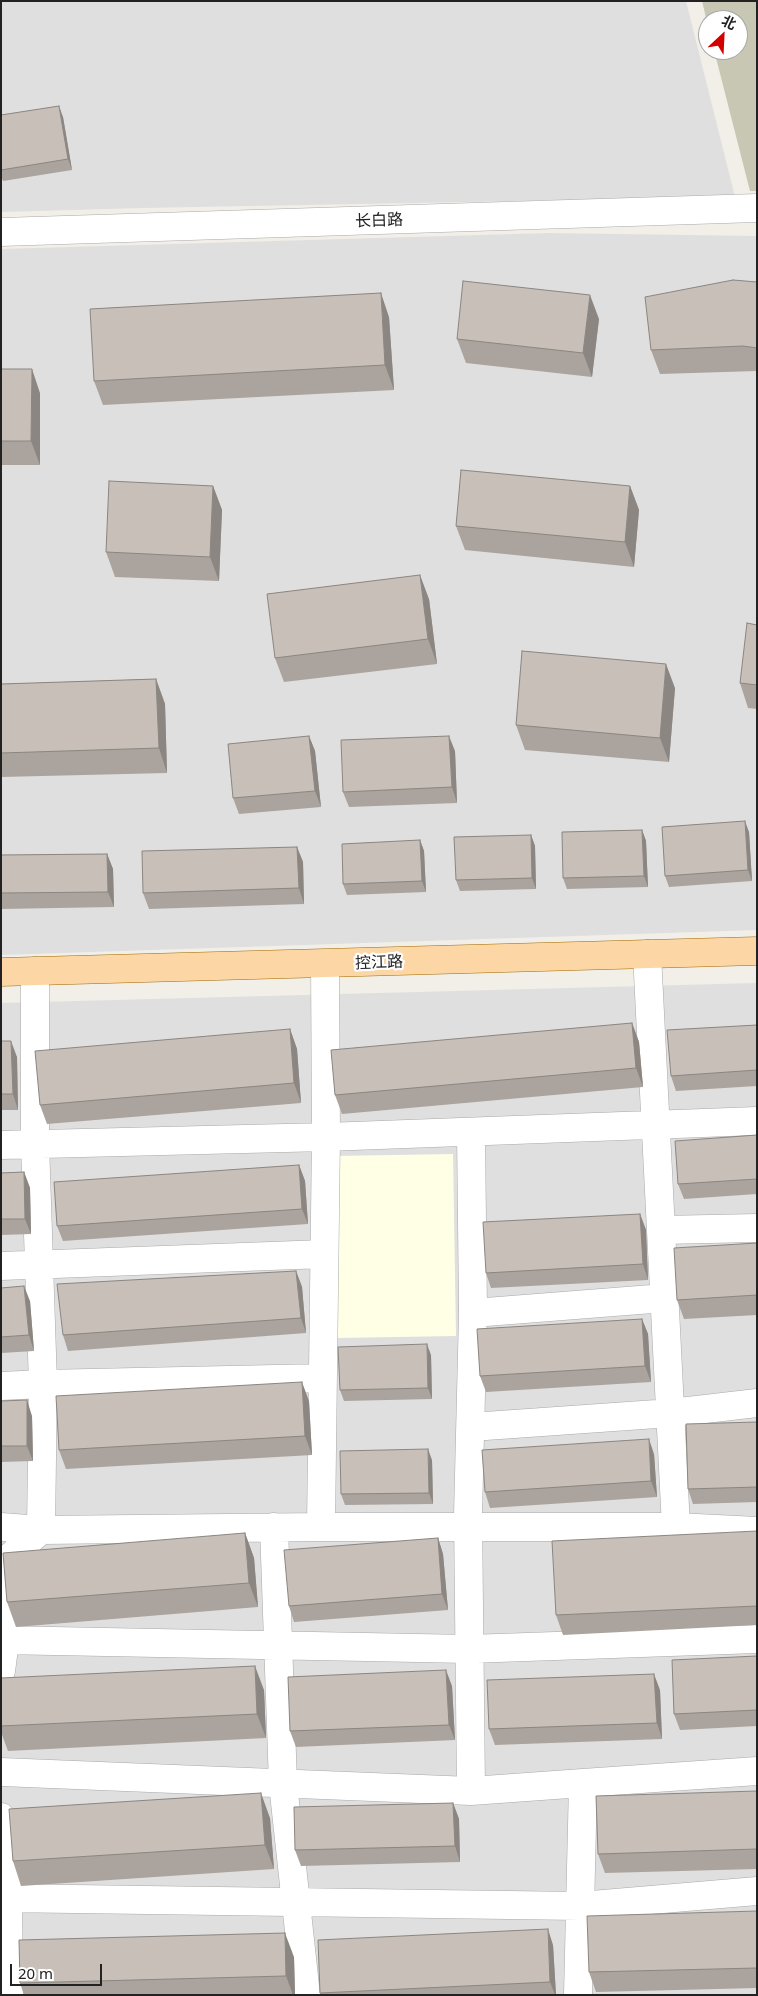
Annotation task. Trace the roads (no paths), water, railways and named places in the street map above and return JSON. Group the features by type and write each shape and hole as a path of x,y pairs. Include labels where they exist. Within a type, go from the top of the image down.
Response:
{"main road":[{"name":"控江路","path":"1,972 757,951"}],"street":[{"name":"长白路","path":"1,232 757,208"},
{"path":"648,954 676,1527"},
{"path":"321,1527 326,1137 326,964"},
{"path":"1,1565 41,1530 43,1384 34,1143 35,971"},
{"path":"1,1145 326,1137 757,1121"},
{"path":"471,1132 474,1313 468,1527 471,1791"},
{"path":"662,1230 757,1228"},
{"path":"1,1266 324,1254"},
{"path":"474,1313 665,1298"},
{"path":"1,1386 322,1378"},
{"path":"470,1427 671,1413 757,1403"},
{"path":"274,1526 282,1784 306,1995"},
{"path":"1,1527 41,1530 274,1526 676,1527 757,1531"},
{"path":"1,1573 3,1640 1,1671"},
{"path":"3,1640 469,1649 757,1639"},
{"path":"1,1772 471,1791 757,1771"},
{"path":"578,1995 584,1783"},
{"path":"1,1817 9,1995"},
{"path":"5,1898 580,1906 757,1891"}]}
